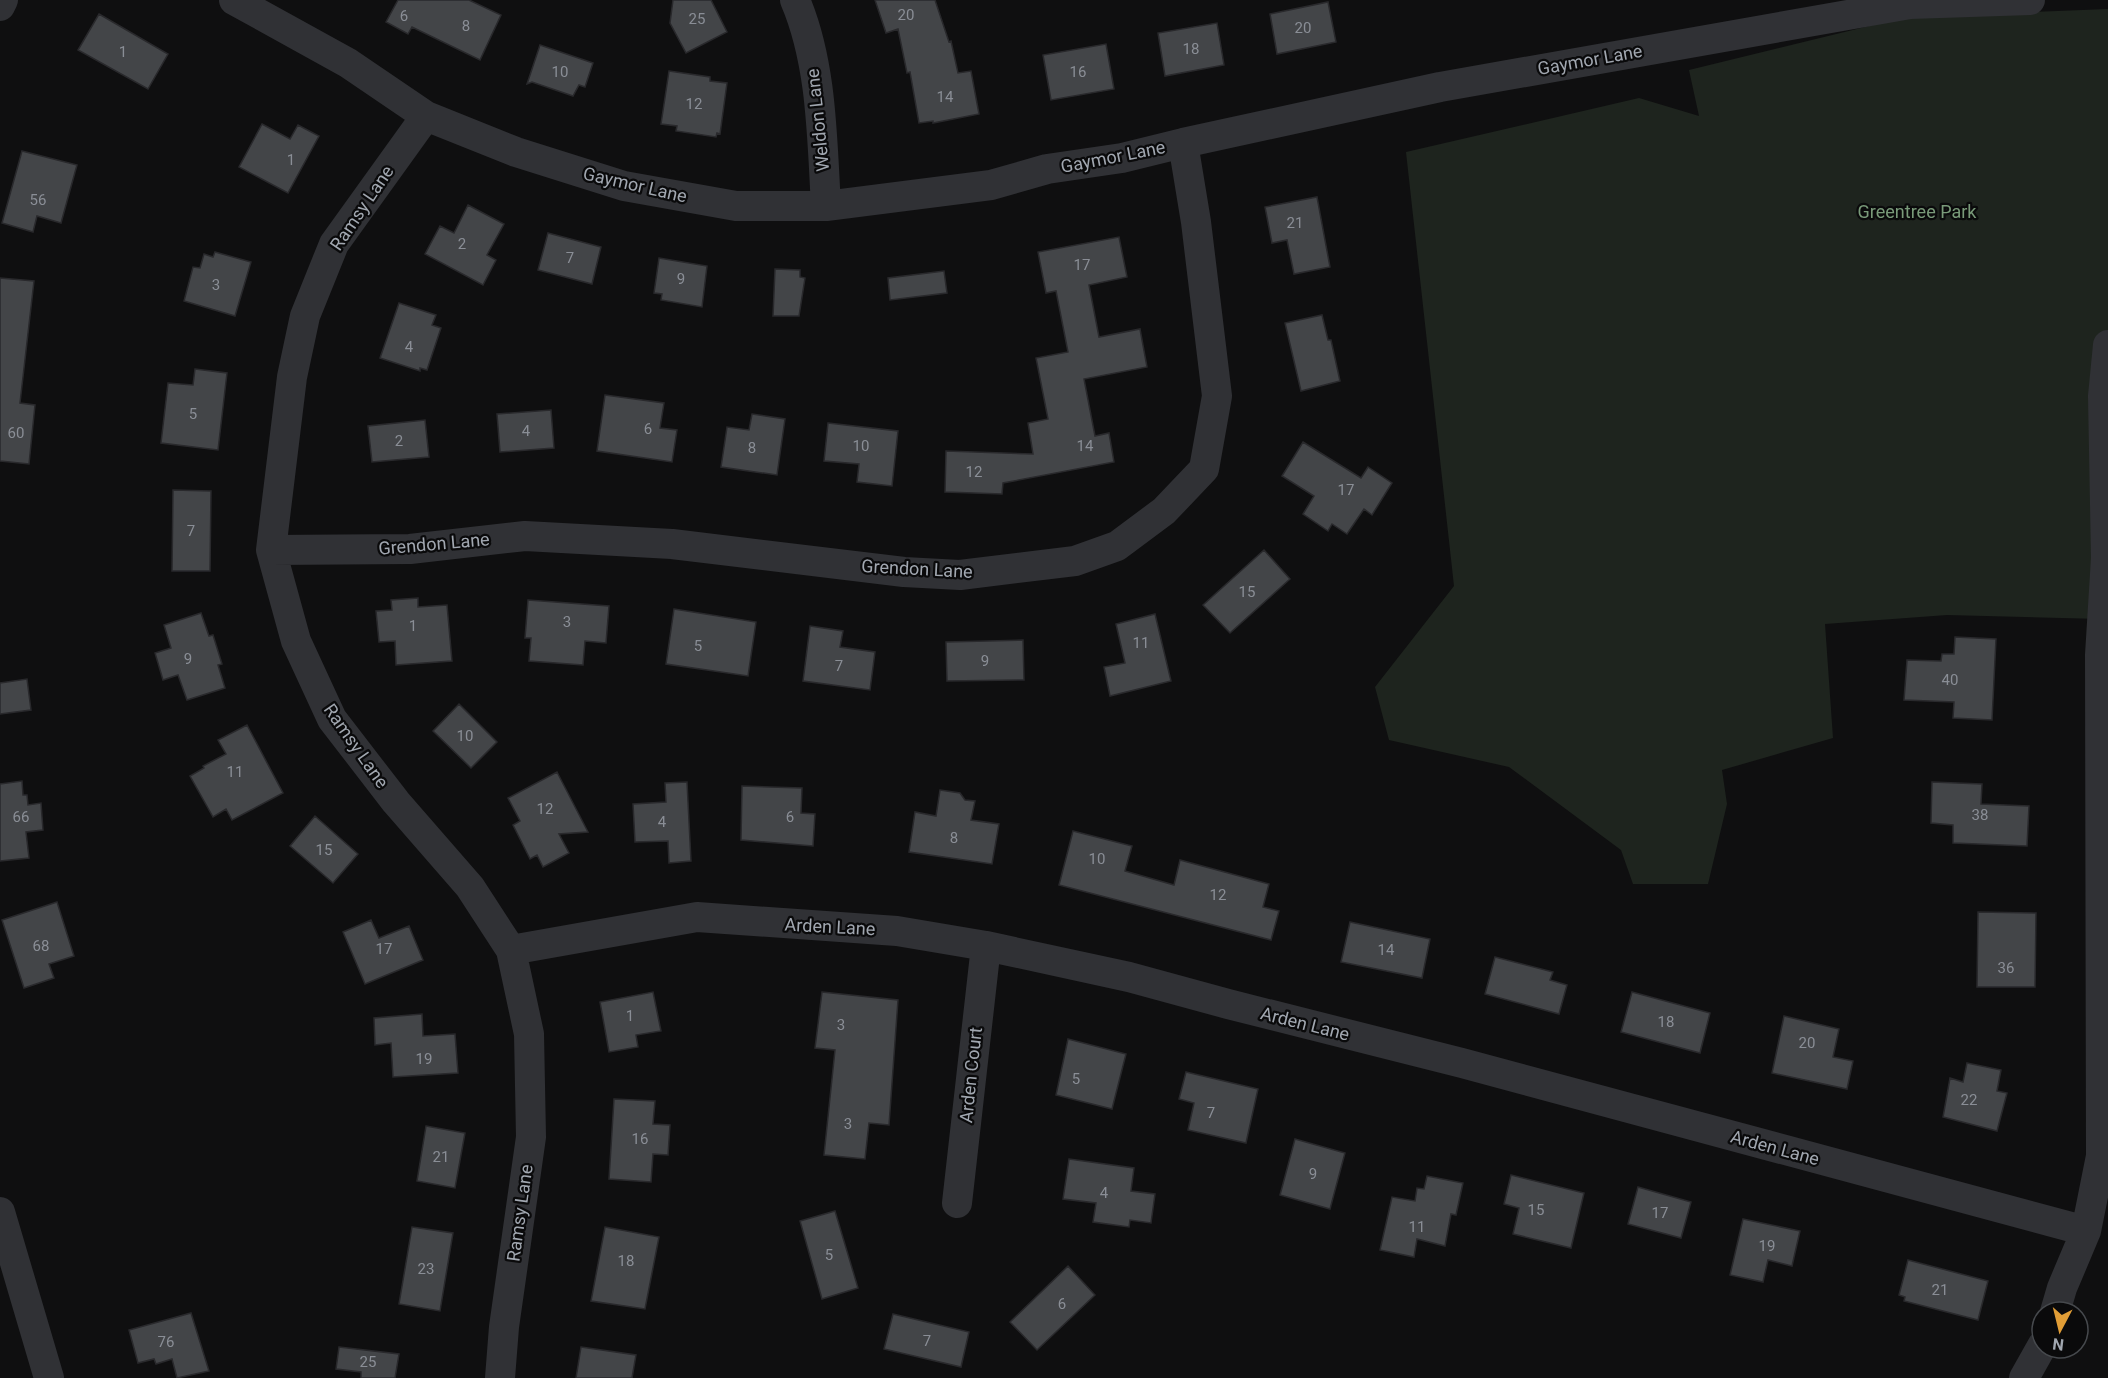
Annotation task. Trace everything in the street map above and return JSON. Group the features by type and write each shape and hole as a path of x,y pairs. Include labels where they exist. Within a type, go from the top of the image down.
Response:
{"street":[{"path":"0,6 3,0"},
{"name":"Gaymor Lane","path":"234,0 348,63 426,116 516,152 624,186 736,206 826,206 991,185 1047,170 1122,158 1440,87 1910,4 2030,0"},
{"name":"Weldon Lane","path":"795,0 802,16 818,89 826,206"},
{"name":"Ramsy Lane","path":"426,116 333,244 305,316 291,377 271,550 296,641 332,719 396,802 470,887 511,950 529,1034 531,1137 504,1327 500,1378"},
{"name":"Grendon Lane","path":"271,550 410,549 525,536 672,544 904,572 960,575 1075,561 1117,546 1164,511 1204,468 1217,396 1196,222 1183,143"},
{"path":"2058,1300 2086,1231 2101,1156 2100,656 2107,558 2103,396 2108,345"},
{"name":"Arden Lane","path":"511,950 697,917 897,930 986,946 1129,977 1462,1063 2086,1231"},
{"name":"Arden Court","path":"957,1203 986,946"},
{"path":"0,1212 49,1378"},
{"path":"2024,1378 2034,1360"}],"green space":[{"name":"Greentree Park","path":"2108,9 2108,345 2102,619 1947,615 1825,624 1833,738 1722,770 1727,804 1708,884 1633,884 1621,850 1509,767 1389,740 1375,687 1454,586 1406,152 1639,98 1699,116 1689,70 1906,17"}],"building":[{"path":"398,0 469,0 501,15 480,60 412,27 408,34 386,22"},
{"path":"673,0 711,0 727,32 686,53 670,23"},
{"path":"875,0 935,0 949,42 951,41 958,73 971,71 979,114 933,123 933,121 919,123 910,72 907,73 898,29 886,33"},
{"path":"1328,2 1336,42 1277,54 1270,14"},
{"path":"99,14 168,54 148,89 78,50"},
{"path":"1217,23 1224,65 1165,76 1158,33"},
{"path":"1106,44 1114,89 1051,100 1043,55"},
{"path":"540,45 593,63 585,87 579,85 573,96 532,82 527,84"},
{"path":"669,71 710,77 710,81 727,83 720,134 717,133 716,137 676,131 677,126 661,124"},
{"path":"262,124 290,139 298,125 319,136 288,193 239,167"},
{"path":"22,151 77,165 61,223 37,216 33,232 2,223"},
{"path":"1317,197 1330,267 1294,274 1287,240 1272,243 1265,207"},
{"path":"468,205 504,224 487,255 496,260 483,285 425,254 440,226 454,233"},
{"path":"548,233 601,247 592,284 538,270"},
{"path":"1119,237 1127,277 1089,285 1099,337 1140,329 1147,367 1084,379 1095,436 1109,433 1114,462 1003,483 1002,494 945,492 946,451 1033,454 1028,423 1048,419 1036,358 1068,352 1056,291 1046,293 1038,252"},
{"path":"215,252 251,262 235,316 184,301 193,267 200,268 204,254 213,257"},
{"path":"659,258 707,266 702,307 661,300 662,294 654,293"},
{"path":"775,269 800,270 800,277 805,278 799,316 773,316"},
{"path":"944,271 947,293 890,300 888,278"},
{"path":"0,278 34,281 20,403 35,405 29,464 0,461"},
{"path":"399,303 436,315 432,325 441,328 427,370 420,368 420,371 380,358"},
{"path":"1322,315 1328,340 1331,340 1340,381 1301,391 1285,323"},
{"path":"195,369 227,373 218,450 161,443 168,383 193,385"},
{"path":"605,395 664,403 660,428 677,430 672,462 597,451"},
{"path":"551,410 554,448 500,452 497,414"},
{"path":"752,414 785,419 777,475 721,467 727,427 749,430"},
{"path":"425,420 429,457 372,462 368,426"},
{"path":"828,423 898,431 892,486 857,482 859,464 824,461"},
{"path":"1303,442 1361,478 1368,467 1392,483 1372,515 1364,509 1347,534 1332,524 1328,531 1303,514 1314,496 1282,476"},
{"path":"173,490 211,491 210,571 172,571"},
{"path":"1264,550 1290,579 1230,633 1203,605"},
{"path":"418,598 418,607 447,605 452,661 396,665 395,641 379,642 376,611 392,610 391,600"},
{"path":"528,600 609,606 606,643 585,641 583,665 529,661 531,638 525,638"},
{"path":"674,609 756,622 748,676 666,664"},
{"path":"201,613 209,636 213,635 222,664 218,665 225,688 187,700 178,675 163,680 155,653 171,648 164,625"},
{"path":"1155,614 1171,681 1110,696 1104,667 1125,663 1116,624"},
{"path":"810,626 843,631 840,647 875,652 870,690 803,681"},
{"path":"1955,637 1996,639 1992,720 1953,718 1954,702 1904,700 1907,660 1941,661 1942,654 1954,654"},
{"path":"1023,640 1024,680 947,681 946,642"},
{"path":"27,679 31,710 0,714 0,683"},
{"path":"459,704 497,742 471,768 433,731"},
{"path":"247,725 283,793 232,820 226,809 213,817 190,776 226,754 218,740"},
{"path":"557,772 588,832 559,834 569,853 543,867 537,855 530,859 513,825 520,821 508,798"},
{"path":"22,781 23,795 27,795 28,805 41,803 43,830 26,832 29,858 0,861 0,784"},
{"path":"687,782 691,861 669,863 668,841 635,842 633,804 666,802 665,783"},
{"path":"1932,782 1982,784 1981,804 2029,806 2027,846 1953,843 1953,825 1931,823"},
{"path":"742,786 802,788 801,813 815,814 813,846 741,840"},
{"path":"940,790 960,793 965,800 975,801 971,820 999,824 992,864 909,852 915,812 936,816"},
{"path":"315,816 358,854 333,883 290,846"},
{"path":"1073,831 1132,846 1125,871 1174,885 1180,860 1269,884 1263,907 1279,911 1271,940 1059,885"},
{"path":"57,902 74,956 49,964 54,978 24,988 2,920"},
{"path":"1978,912 2036,913 2035,987 1977,987"},
{"path":"371,920 379,938 409,926 423,960 365,984 343,932"},
{"path":"1350,922 1430,939 1422,978 1341,962"},
{"path":"1495,957 1553,972 1550,980 1567,985 1559,1014 1485,994"},
{"path":"653,992 661,1031 636,1035 638,1047 609,1052 600,1002"},
{"path":"822,992 898,1000 889,1125 869,1123 865,1159 824,1155 835,1050 815,1048"},
{"path":"1632,992 1710,1013 1700,1053 1621,1032"},
{"path":"422,1014 423,1036 455,1034 458,1073 393,1077 391,1043 375,1045 374,1018"},
{"path":"1784,1016 1839,1029 1833,1057 1853,1061 1847,1089 1772,1073"},
{"path":"1068,1039 1126,1054 1112,1109 1056,1095"},
{"path":"1967,1063 2001,1070 1997,1091 2007,1093 1997,1131 1943,1117 1950,1078 1963,1082"},
{"path":"1186,1072 1258,1089 1246,1143 1188,1130 1194,1103 1179,1099"},
{"path":"614,1099 655,1101 653,1124 670,1125 668,1155 653,1154 651,1182 609,1179"},
{"path":"426,1126 465,1133 455,1188 417,1181"},
{"path":"1295,1139 1345,1153 1330,1209 1280,1195"},
{"path":"1069,1159 1134,1168 1131,1191 1155,1194 1151,1223 1130,1220 1129,1227 1093,1222 1096,1203 1063,1199"},
{"path":"1511,1175 1584,1193 1571,1248 1513,1234 1519,1208 1504,1204"},
{"path":"1427,1176 1463,1183 1456,1215 1451,1214 1445,1246 1417,1239 1414,1257 1380,1250 1392,1197 1415,1201 1417,1188 1424,1189"},
{"path":"1638,1187 1691,1202 1681,1238 1628,1224"},
{"path":"835,1211 858,1288 822,1299 800,1221"},
{"path":"1743,1219 1800,1231 1792,1266 1768,1260 1763,1282 1730,1275"},
{"path":"412,1227 453,1233 440,1311 399,1304"},
{"path":"605,1227 659,1237 645,1309 591,1301"},
{"path":"1908,1260 1988,1281 1978,1320 1904,1301 1905,1297 1899,1295"},
{"path":"1068,1266 1095,1295 1037,1350 1010,1322"},
{"path":"191,1313 209,1371 177,1378 172,1359 156,1364 154,1359 138,1363 129,1330"},
{"path":"893,1314 969,1332 961,1367 884,1349"},
{"path":"339,1347 399,1354 395,1378 361,1378 361,1372 336,1369"},
{"path":"581,1347 636,1355 632,1378 576,1378"}]}
